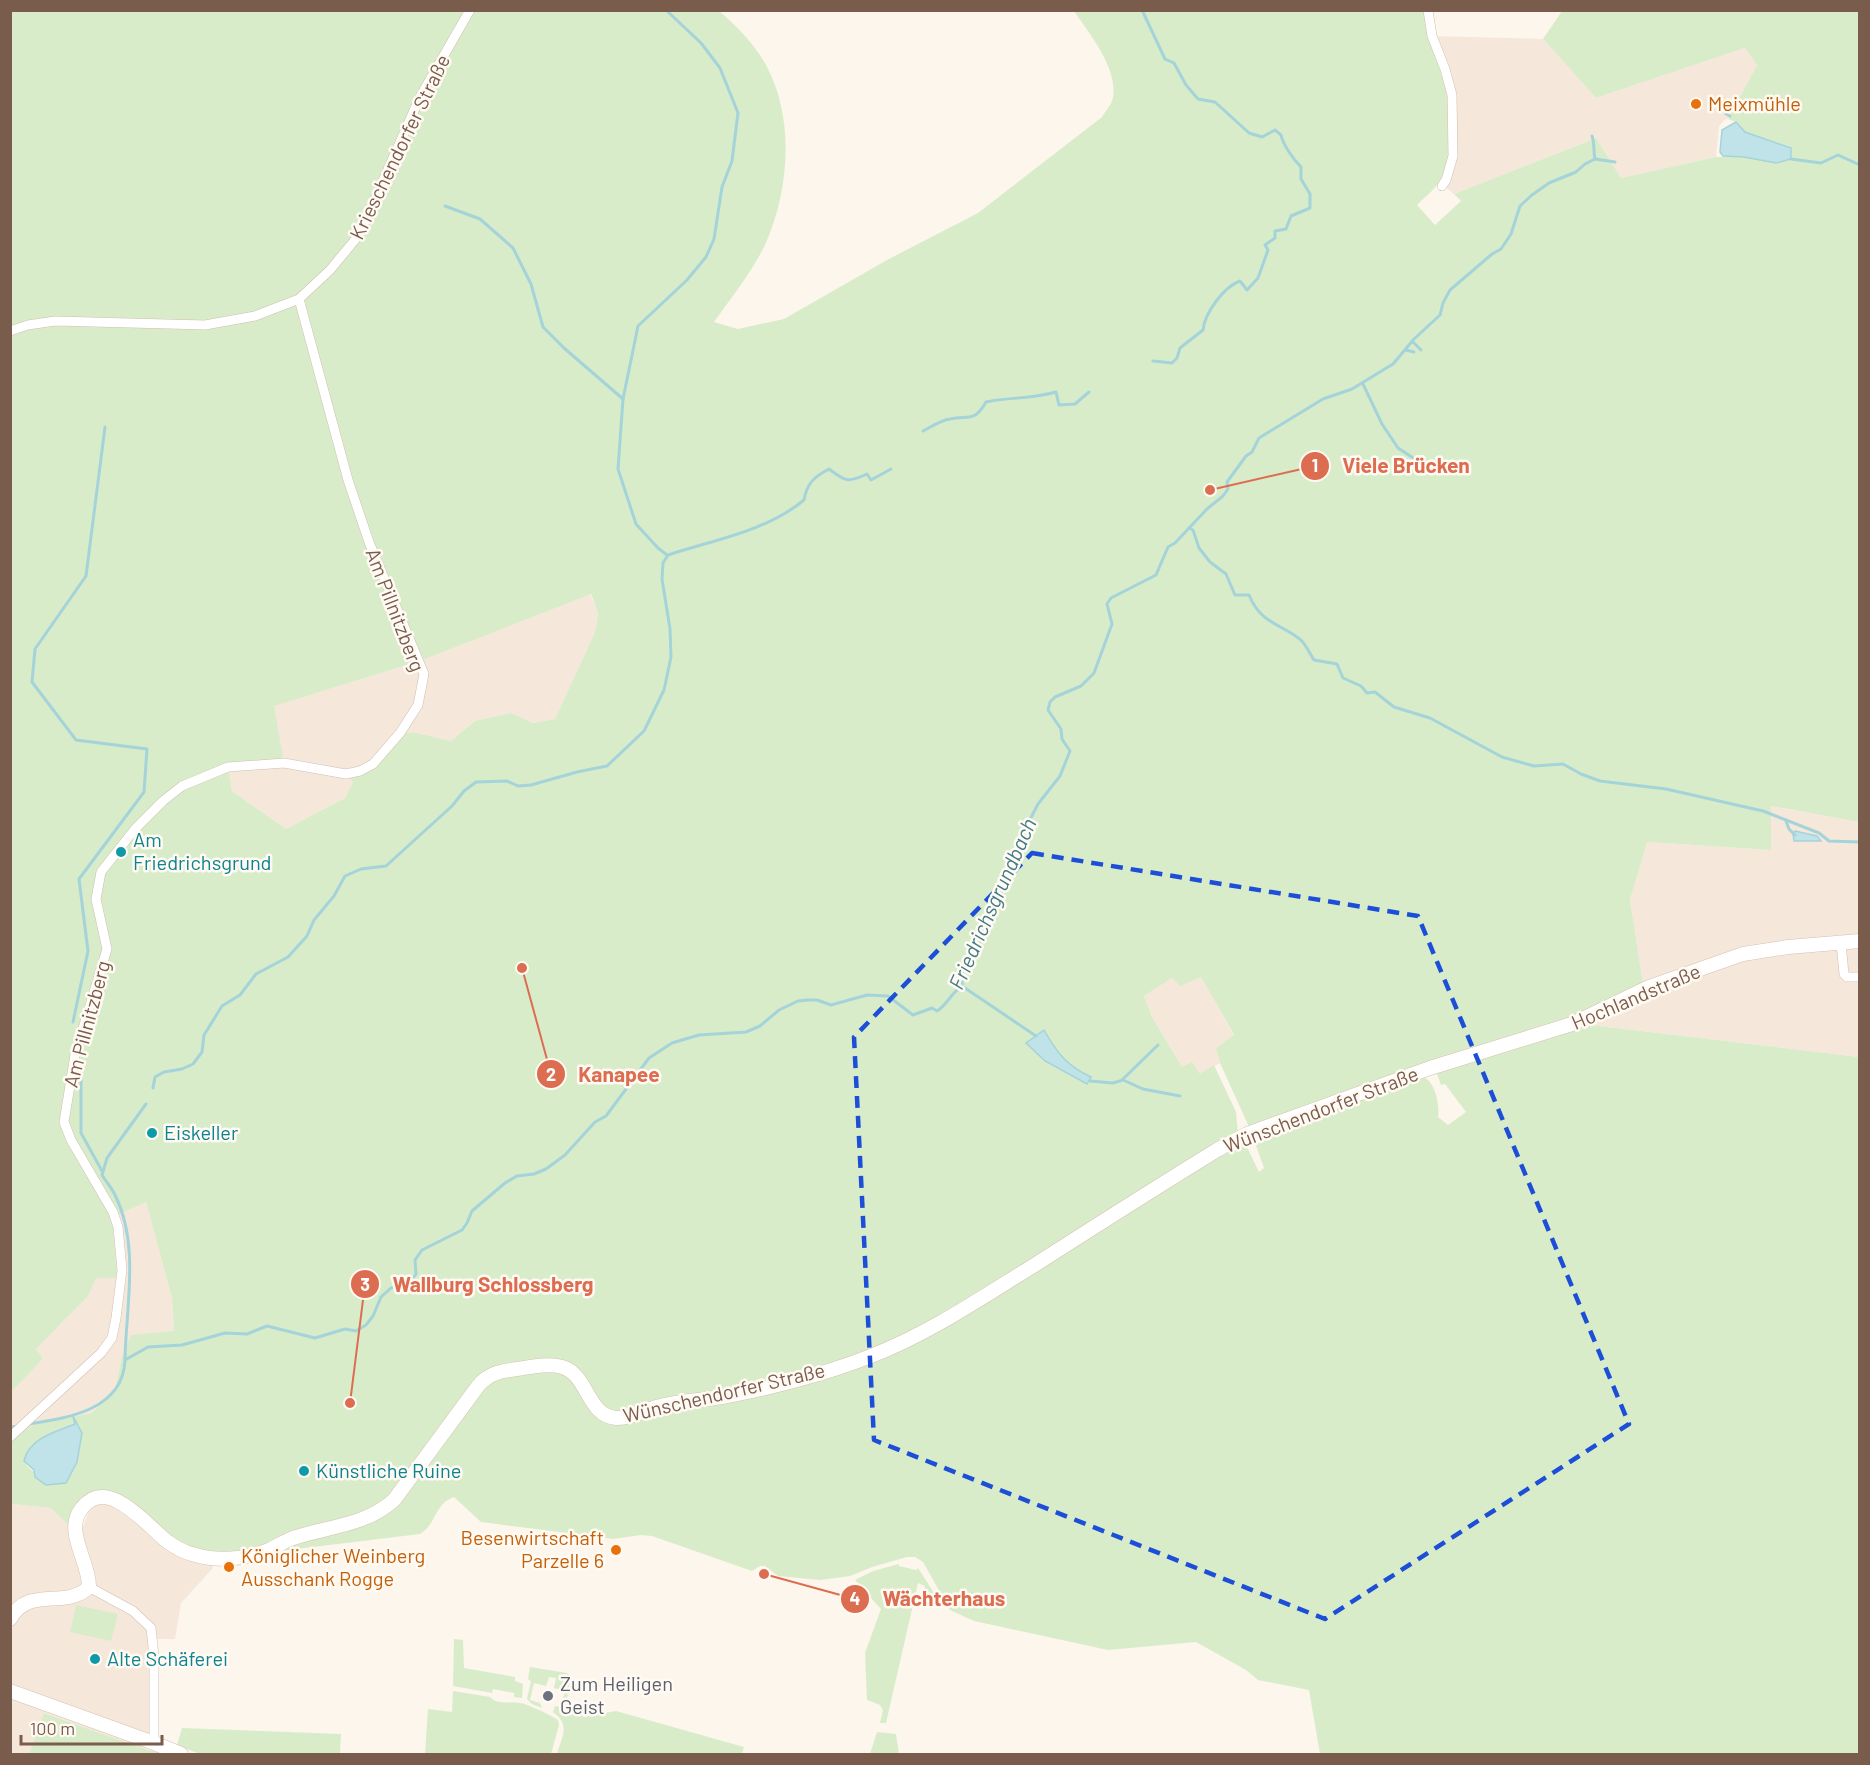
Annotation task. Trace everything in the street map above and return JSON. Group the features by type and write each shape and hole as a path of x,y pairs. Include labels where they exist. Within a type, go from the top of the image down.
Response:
{"street":[{"name":"Krieschendorfer Straße","path":"10,331 28,325 56,321 205,325 255,316 299,299 330,270 359,235 420,97 471,10"},
{"path":"1428,10 1432,36 1452,95 1452,156 1446,180 1442,186"},
{"name":"Am Pillnitzberg","path":"14,1433 101,1353 112,1338 122,1270 118,1227 103,1194 71,1140 64,1122 75,1055 107,949 96,899 101,872 135,829 182,786 228,767 284,763 346,774 360,771 373,764 400,732 418,705 424,674 365,532 348,480 299,299"},
{"name":"Hochlandstraße","path":"1537,1036 1598,1013 1649,987 1743,954 1788,947 1860,941"},
{"path":"1841,942 1844,974 1847,977 1860,977"},
{"name":"Wünschendorfer Straße","path":"89,1587 89,1579 76,1537 76,1527 82,1507 98,1498 109,1498 122,1502 170,1544 192,1554 220,1559 243,1556 268,1550 293,1538 354,1523 374,1515 394,1500 478,1386 493,1373 530,1367 565,1367 574,1374 600,1411 615,1418 662,1406 727,1396 832,1370 872,1356 980,1299 1216,1150 1247,1134 1430,1068 1537,1036"},
{"path":"10,1619 22,1603 71,1597 82,1594 89,1587 133,1611 151,1628 154,1656 154,1743"},
{"path":"10,1691 181,1755"}],"highlighted area":[{"path":"1032,853 1418,916 1629,1424 1325,1619 874,1440 854,1037"}],"shaded area":[{"path":"1432,36 1543,39 1596,98 1745,48 1757,65 1728,119 1724,120 1719,127 1716,157 1621,178 1596,138 1454,194 1439,182 1449,155"},
{"path":"590,594 598,613 595,632 555,719 533,723 511,713 475,721 451,741 417,733 373,764 347,774 353,782 345,798 286,829 232,791 228,767 273,706 420,661"},
{"path":"1770,806 1859,822 1859,1057 1582,1024 1643,984 1630,900 1647,842 1771,850"},
{"path":"1201,977 1234,1036 1216,1048 1220,1063 1200,1074 1182,1067 1152,1017 1144,996 1172,978"},
{"path":"146,1202 172,1298 174,1331 121,1360 116,1386 92,1413 44,1422 11,1450 11,1392 43,1359 36,1349 88,1296 96,1277 112,1218"},
{"path":"10,1504 51,1508 72,1529 82,1530 89,1510 96,1505 110,1504 210,1562 213,1568 181,1603 175,1639 156,1639 150,1734 145,1749 45,1713 29,1754 11,1754"}],"green space":[{"path":"11,11 719,11 746,37 767,67 782,110 785,133 784,179 773,224 754,265 714,322 738,329 784,319 887,260 978,213 1102,117 1112,101 1114,90 1112,78 1102,53 1074,11 1428,11 1443,73 1449,121 1446,165 1437,185 1417,205 1435,225 1461,201 1454,194 1596,138 1621,178 1716,157 1744,157 1776,163 1752,134 1745,132 1736,122 1728,119 1757,65 1745,48 1596,98 1543,39 1562,11 1859,11 1859,822 1771,806 1771,850 1647,842 1630,900 1643,984 1595,1012 1250,1129 1220,1063 1216,1048 1234,1035 1201,977 1180,986 1172,978 1144,996 1152,1017 1182,1067 1192,1062 1200,1074 1214,1065 1236,1112 1238,1134 950,1311 863,1355 769,1381 622,1412 606,1410 579,1374 496,1367 381,1507 268,1545 232,1554 194,1551 96,1493 72,1529 51,1508 11,1504 11,1437 17,1430 44,1422 92,1413 116,1386 121,1360 131,1335 174,1331 172,1298 146,1202 112,1218 117,1278 96,1278 88,1296 36,1349 43,1359 11,1392","holes":["591,594 598,613 595,632 555,719 533,723 511,713 475,721 451,741 417,733 400,733 360,771 346,774 353,782 345,798 286,829 232,791 228,767 284,763 274,706 420,661","78,1424 80,1446 66,1483 35,1473 26,1465 44,1436"]},
{"path":"1582,1024 1859,1057 1859,1754 1320,1754 1309,1690 1258,1680 1246,1670 1196,1642 1108,1650 974,1621 950,1610 923,1562 915,1557 907,1557 872,1567 850,1576 820,1580 778,1576 765,1566 752,1571 652,1536 641,1535 613,1539 481,1522 454,1497 443,1504 430,1525 420,1534 280,1551 282,1547 374,1518 485,1384 500,1375 547,1370 564,1372 604,1418 878,1357 1244,1141 1259,1172 1264,1168 1253,1137 1422,1076 1427,1079 1436,1094 1438,1117 1448,1125 1466,1112 1445,1084 1441,1085 1436,1071"},
{"path":"899,1564 899,1566 916,1570 918,1568 934,1593 924,1596 925,1586 918,1583 886,1723 880,1723 883,1710 880,1705 867,1700 865,1653 881,1609 855,1580 873,1571"},
{"path":"76,1605 118,1614 111,1641 70,1632"},
{"path":"454,1639 463,1640 464,1668 515,1677 515,1681 523,1684 522,1698 514,1697 514,1693 493,1689 492,1693 453,1686"},
{"path":"530,1667 567,1673 571,1676 565,1710 582,1713 583,1717 616,1711 744,1747 742,1754 557,1754 564,1731 562,1722 553,1712 555,1706 561,1707 565,1691 554,1688 556,1678 549,1677 546,1686 534,1683 530,1700 540,1703 542,1708 532,1704 527,1699 531,1681 528,1679"},
{"path":"453,1691 490,1697 498,1702 522,1703 558,1720 559,1725 551,1754 425,1754 428,1709 452,1712"},
{"path":"44,1713 145,1749 163,1754 29,1754"},
{"path":"182,1728 341,1734 340,1754 200,1754 177,1745"},
{"path":"877,1732 896,1734 899,1754 870,1754"}],"water":[{"path":"1736,122 1745,132 1791,148 1791,159 1776,163 1723,156 1720,152 1722,130"},
{"path":"1795,831 1817,836 1821,841 1794,841"},
{"path":"1044,1030 1063,1058 1091,1077 1087,1084 1045,1061 1026,1043"},
{"path":"73,1416 82,1433 77,1462 66,1483 46,1485 35,1477 34,1470 24,1461 27,1453 37,1441 75,1424"}],"waterway":[{"path":"666,10 701,43 720,68 738,113 732,161 722,187 714,239 706,257 687,280 638,326 623,399 618,469 636,524 667,555"},
{"path":"1142,10 1165,59 1174,63 1186,85 1198,99 1215,102 1249,133 1262,137 1275,130 1281,135 1289,152 1301,167 1301,179 1310,194 1310,208 1291,216 1286,229 1275,231 1275,238 1265,245 1268,250 1258,278 1247,290 1240,281 1222,294 1211,308 1203,330 1180,348 1177,358 1172,363 1153,361"},
{"name":"Friedrichsgrundbach","path":"1726,114 1730,116"},
{"path":"1592,136 1595,159"},
{"path":"1791,159 1821,163 1838,155 1860,165"},
{"name":"Friedrichsgrundbach","path":"29,1424 76,1414 104,1401 115,1390 122,1377 125,1360 148,1347 182,1345 225,1333 247,1334 267,1326 315,1338 345,1329 356,1331 366,1325 373,1316 381,1297 391,1288 411,1281 416,1274 415,1260 422,1250 462,1230 472,1211 505,1183 517,1176 534,1174 546,1169 565,1155 595,1122 606,1116 649,1058 672,1043 699,1035 746,1032 760,1026 779,1010 798,1001 817,1000 831,1005 867,995 888,996 913,1015 932,1008 937,1011 962,986 963,964 969,954 978,947 1004,888 1004,881 1021,837 1038,804 1060,776 1070,751 1062,739 1061,729 1048,710 1050,702 1055,697 1081,686 1094,673 1112,624 1107,604 1111,598 1156,575 1168,547 1175,543 1207,509 1223,496 1228,489 1227,482 1246,456 1252,452 1259,438 1323,399 1352,389 1393,364 1414,339 1440,315 1450,290 1501,249 1511,234 1520,206 1532,195 1549,183 1576,172 1595,159 1615,162"},
{"path":"445,206 480,219 513,248 531,284 543,327 623,399"},
{"path":"1413,342 1421,350"},
{"path":"1406,350 1414,352"},
{"path":"1363,384 1382,424 1398,448 1430,469"},
{"path":"923,431 940,422 974,416 986,402 1056,392 1059,405 1075,404 1089,392"},
{"path":"73,1022 88,951 79,879 144,792 147,749 76,740 32,682 35,649 86,576 105,427"},
{"path":"153,1088 155,1077 164,1072 182,1069 193,1064 202,1052 204,1035 222,1006 240,995 256,974 288,957 307,936 314,920 334,896 345,876 361,869 386,866 476,782 507,781 518,786 531,785 607,766 644,731 664,690 671,657 670,629 662,579 663,563 668,555 739,534 773,520 804,500 812,481 829,469 847,480 867,474 871,480 891,469"},
{"path":"1189,528 1193,530 1199,548 1210,562 1226,574 1235,595 1249,595 1259,612 1301,640 1314,660 1337,664 1343,678 1361,686 1367,693 1375,692 1394,707 1430,718 1502,757 1534,766 1563,764 1600,781 1666,789 1763,811 1819,833 1829,841 1860,842"},
{"path":"1786,821 1789,829 1795,835"},
{"path":"962,986 1036,1036"},
{"path":"1123,1079 1158,1045"},
{"path":"81,1079 81,1133 102,1171"},
{"path":"1090,1081 1113,1083 1123,1080 1143,1089 1180,1096"},
{"path":"125,1359 130,1276 127,1234 123,1214 115,1195 102,1175 107,1158 146,1104"},
{"name":"Friedrichsgrundbach","path":"10,1427 19,1426"}],"place":[{"name":"Meixmühle","path":"1696,104"},
{"name":"Viele Brücken","path":"1210,490"},
{"name":"Am Friedrichsgrund","path":"121,852"},
{"name":"Kanapee","path":"522,968"},
{"name":"Eiskeller","path":"152,1133"},
{"name":"Wallburg Schlossberg","path":"350,1403"},
{"name":"Künstliche Ruine","path":"304,1471"},
{"name":"Besenwirtschaft Parzelle 6","path":"616,1550"},
{"name":"Königlicher Weinberg Ausschank Rogge","path":"229,1567"},
{"name":"Wächterhaus","path":"764,1574"},
{"name":"Alte Schäferei","path":"95,1659"},
{"name":"Zum Heiligen Geist","path":"548,1696"}]}
